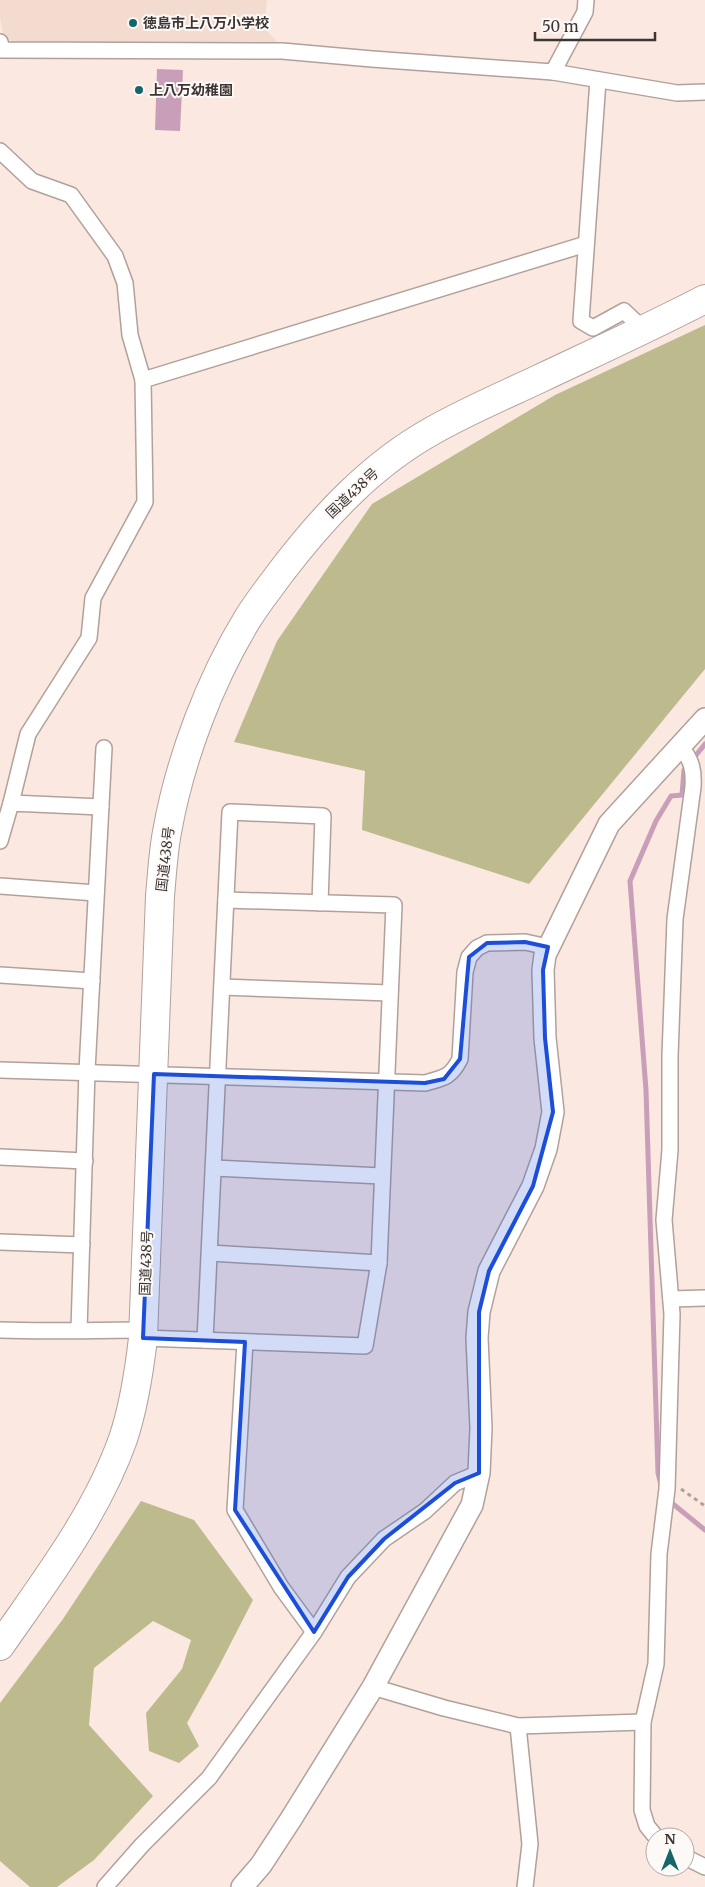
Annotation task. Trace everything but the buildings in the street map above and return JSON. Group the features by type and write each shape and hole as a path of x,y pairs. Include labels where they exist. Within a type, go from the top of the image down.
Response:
{"highway":[{"name":"国道438号","path":"0,1646 76,1533 112,1466 132,1409 138,1383 144,1334 160,896 167,832 180,778 200,718 224,664 248,617 309,535 347,496 390,458 431,431 705,299"}],"street":[{"path":"553,72 585,12 586,0"},
{"path":"1,48 282,51 372,60 553,72 677,93 705,92"},
{"path":"598,80 581,321 593,328 624,311 644,330"},
{"path":"0,151 32,181 72,195 115,256 126,283 130,335 143,380 145,502 93,598 89,638 28,734 0,841"},
{"path":"143,380 586,244"},
{"path":"242,1887 261,1865 373,1687 472,1505 479,1473 481,1428 477,1338 478,1312 489,1271 533,1186 546,1149 553,1112 545,1038 543,970 548,947 609,824 687,756 705,719"},
{"path":"79,1330 87,1071 104,748"},
{"path":"648,1827 642,1810 643,1722 656,1664 657,1595 666,1489 672,1361 671,1299 664,1220 670,1150 670,1056 675,919 693,787 687,756"},
{"path":"11,803 101,807"},
{"path":"205,1340 230,812 323,816 320,903"},
{"path":"0,886 96,893"},
{"path":"0,1330 59,1332 79,1330 205,1340 365,1346 379,1262 394,906 226,900"},
{"path":"0,1070 424,1082 444,1078 454,1070 460,1059 466,972 469,956 477,948 487,943 525,942 548,947"},
{"path":"0,975 92,981"},
{"path":"222,987 390,993"},
{"path":"0,1157 85,1161"},
{"path":"214,1168 382,1176"},
{"path":"0,1242 82,1245"},
{"path":"210,1254 379,1262"},
{"path":"671,1299 705,1298"},
{"path":"244,1342 235,1510 281,1587 314,1632"},
{"path":"105,1887 142,1845 209,1778 314,1632 348,1577 384,1539 425,1511 455,1484 479,1473"},
{"path":"373,1687 444,1708 518,1726 643,1722"},
{"path":"518,1726 530,1844 525,1887"}],"path":[{"path":"666,1489 705,1506"}],"highlighted area":[{"path":"525,942 548,947 543,970 545,1038 553,1112 533,1186 489,1271 479,1312 479,1473 455,1483 384,1539 348,1577 314,1632 235,1510 245,1342 143,1338 154,1074 425,1083 444,1079 460,1059 469,957 487,943"}],"shaded area":[{"name":"徳島市上八万小学校","path":"0,0 267,0 264,28 279,44 15,44 3,35 0,18"},
{"path":"157,69 183,70 180,131 155,130"},
{"path":"705,325 705,669 529,884 362,830 365,771 234,742 277,641 372,504 555,395"},
{"path":"141,1501 194,1520 253,1600 187,1723 199,1746 179,1763 149,1751 146,1713 182,1669 191,1640 153,1621 94,1668 89,1725 153,1796 94,1860 57,1887 30,1887 0,1861 0,1703 63,1619"}],"waterway":[{"path":"661,1485 658,1473 646,1090 630,881 656,821 671,796 682,795 684,770 705,744"},
{"path":"670,1499 673,1504 705,1530"}],"place":[{"name":"徳島市上八万小学校","path":"133,23"},
{"name":"上八万幼稚園","path":"139,90"}]}
